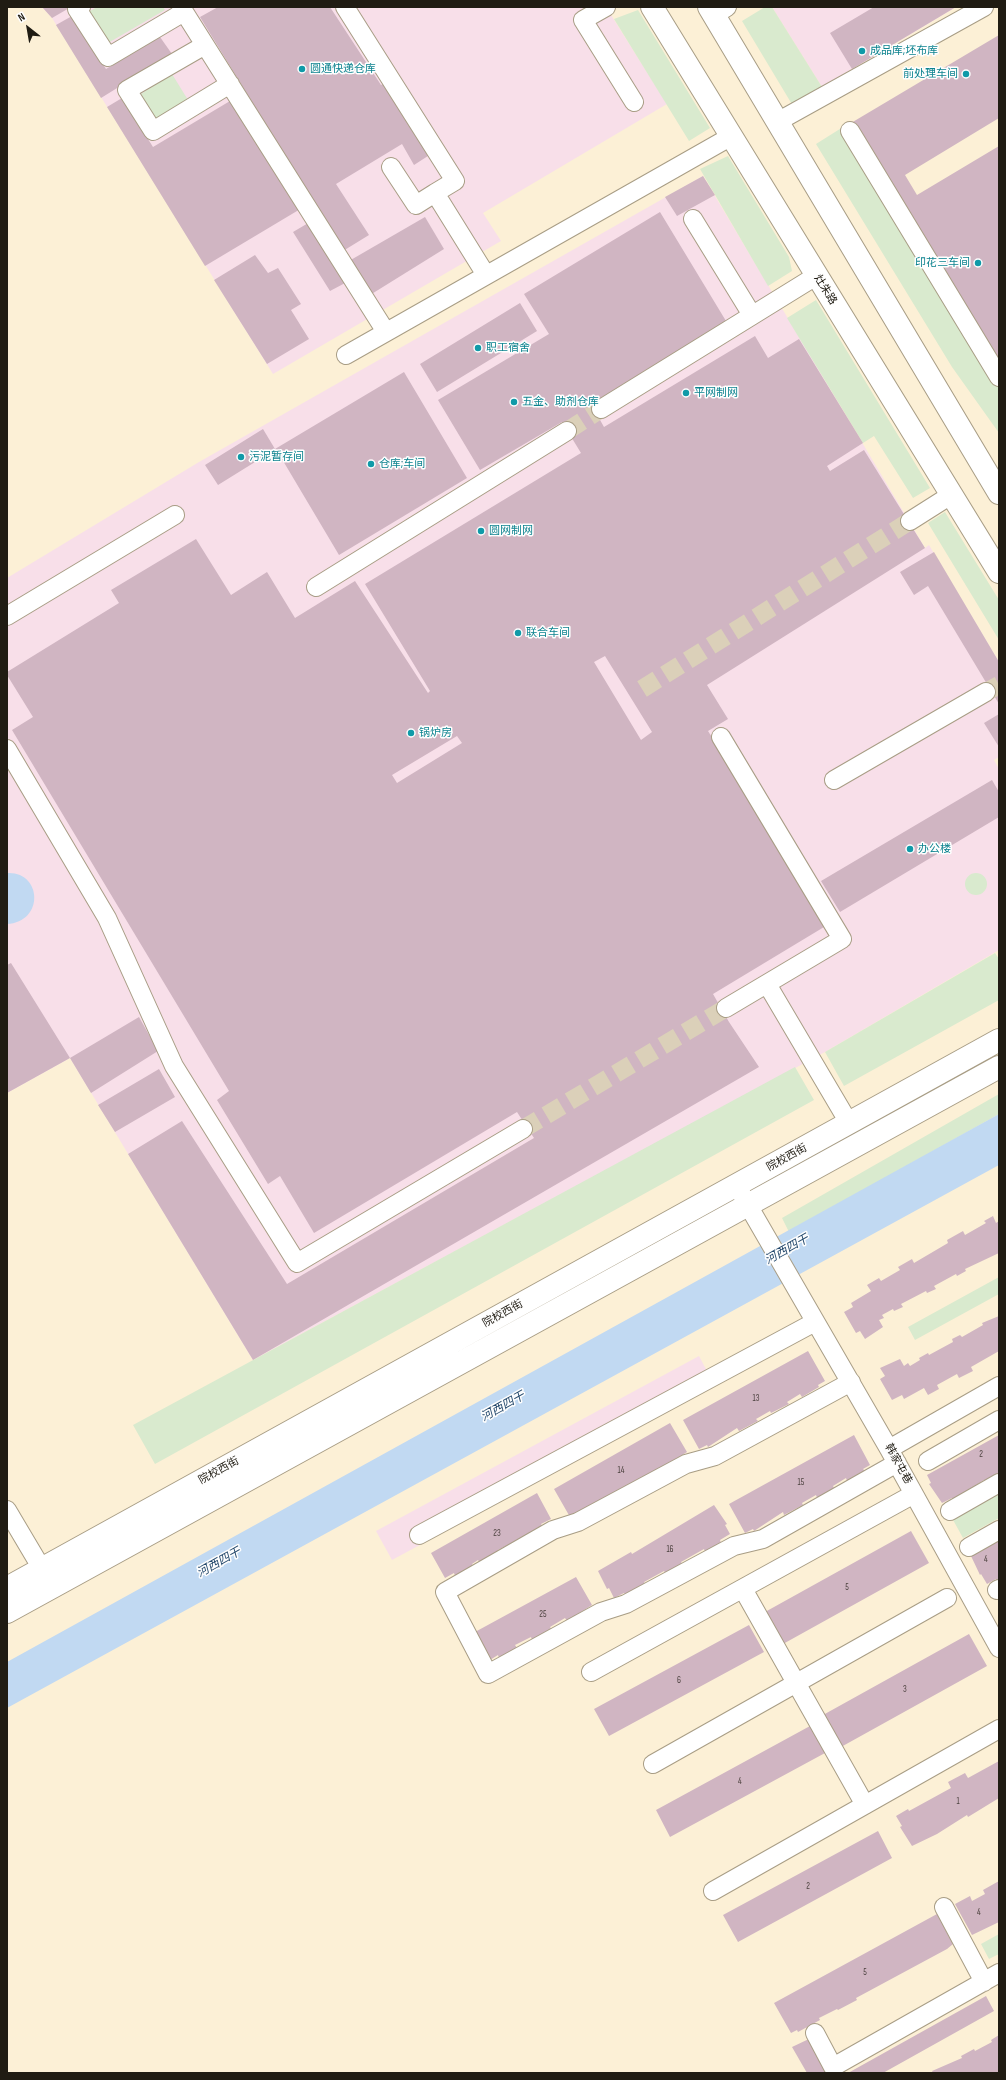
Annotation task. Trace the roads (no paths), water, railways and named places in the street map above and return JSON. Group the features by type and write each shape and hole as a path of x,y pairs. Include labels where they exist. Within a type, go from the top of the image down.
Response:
{"main road":[{"name":"灶朱路","path":"652,7 999,572"},
{"path":"716,10 777,122 999,493"},
{"name":"院校西街","path":"7,1588 999,1040"},
{"name":"院校西街","path":"7,1612 999,1067"}],"street":[{"path":"81,7 77,10 108,57 182,10 386,332"},
{"path":"345,7 455,181 416,205 391,167"},
{"path":"606,7 584,20 634,102"},
{"path":"777,122 984,7"},
{"path":"205,45 127,90 153,131 230,84"},
{"path":"850,132 999,377"},
{"path":"346,355 730,136"},
{"path":"435,193 486,275"},
{"path":"693,219 752,316"},
{"path":"602,410 816,276"},
{"path":"316,587 567,431"},
{"path":"910,521 951,495"},
{"path":"7,616 176,515"},
{"path":"834,780 986,692"},
{"path":"721,737 842,939 726,1008"},
{"path":"7,749 107,918 174,1066 297,1264 523,1129"},
{"path":"767,984 849,1123"},
{"path":"737,1185 747,1205"},
{"name":"韩家屯巷","path":"747,1205 851,1382 999,1648"},
{"path":"418,1534 815,1322"},
{"path":"851,1382 715,1456 686,1464 578,1522 553,1530 446,1592 488,1674 601,1612 626,1604 734,1546 763,1539 999,1386"},
{"path":"928,1461 999,1420"},
{"path":"950,1511 999,1483"},
{"path":"591,1672 914,1494"},
{"path":"7,1510 42,1569"},
{"path":"969,1547 999,1530"},
{"path":"742,1589 865,1805"},
{"path":"653,1764 947,1598"},
{"path":"713,1891 999,1729"},
{"path":"815,2033 833,2067 992,1978 944,1907"}],"water":[{"path":"7,873 19,875 27,880 32,888 34,897 33,906 28,915 19,921 7,924"},
{"name":"河西四干","path":"999,1114 999,1165 7,1708 7,1662"}],"tunnel":[{"path":"567,431 601,409"},
{"path":"642,689 910,521"},
{"path":"986,692 999,685"},
{"path":"523,1129 726,1008"}],"place":[{"name":"成品库;坯布库","path":"862,51"},
{"name":"圆通快递仓库","path":"302,69"},
{"name":"前处理车间","path":"966,74"},
{"name":"印花三车间","path":"978,263"},
{"name":"职工宿舍","path":"478,348"},
{"name":"平网制网","path":"686,393"},
{"name":"五金、助剂仓库","path":"514,402"},
{"name":"污泥暂存间","path":"241,457"},
{"name":"仓库;车间","path":"371,464"},
{"name":"圆网制网","path":"481,531"},
{"name":"联合车间","path":"518,633"},
{"name":"锅炉房","path":"411,733"},
{"name":"办公楼","path":"910,849"}]}
